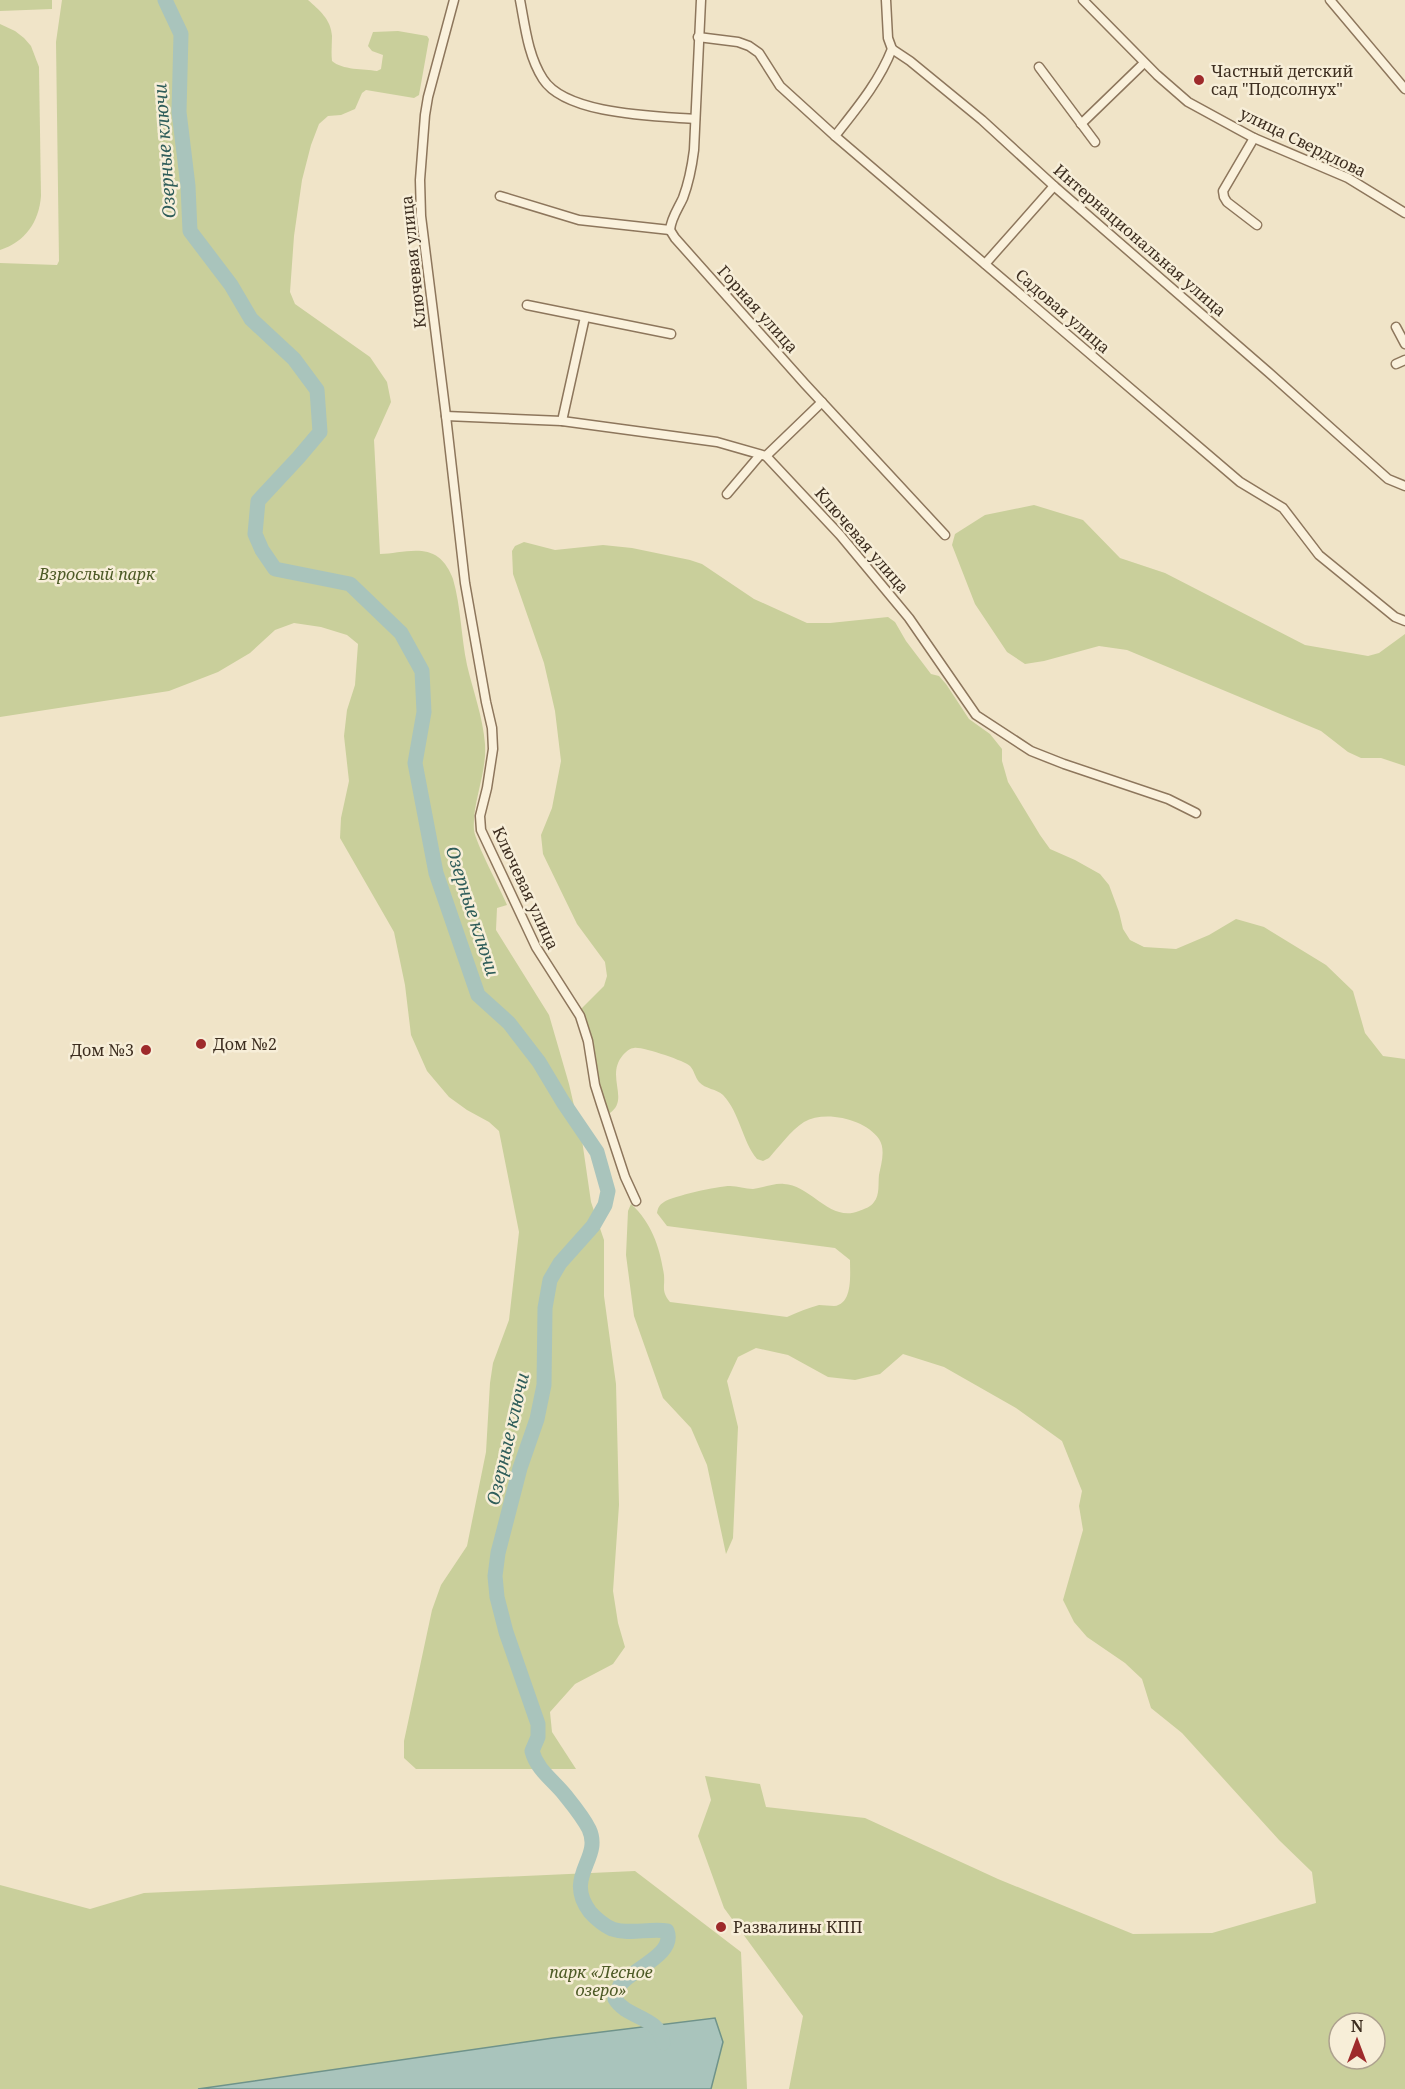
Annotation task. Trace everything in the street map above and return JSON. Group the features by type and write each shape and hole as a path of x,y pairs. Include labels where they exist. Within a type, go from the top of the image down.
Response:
{"street":[{"name":"Ключевая улица","path":"454,0 428,97 422,135 420,180 422,226 465,583 492,728 493,749 480,816 481,830 536,947 580,1016 588,1041 595,1085 625,1177 636,1202"},
{"path":"520,0 527,38 536,66 544,82 561,94 588,108 695,119"},
{"path":"500,196 579,220 670,230 671,222 692,172 701,0"},
{"path":"835,136 885,68 892,49 888,38 886,0"},
{"name":"улица Свердлова","path":"1083,0 1144,63 1188,102 1254,138 1348,178 1405,213"},
{"path":"1333,1 1405,89"},
{"name":"Садовая улица","path":"698,37 738,42 759,53 780,86 835,136 1240,482 1283,508 1319,555 1395,617 1405,621"},
{"name":"Интернациональная улица","path":"892,49 945,88 1388,479 1404,483"},
{"path":"1082,124 1144,63"},
{"path":"1039,67 1095,142"},
{"path":"1254,138 1223,191 1227,202 1257,225"},
{"path":"985,264 1054,186"},
{"name":"Горная улица","path":"670,230 706,275 945,535"},
{"path":"527,305 671,334"},
{"path":"562,421 585,317"},
{"path":"1396,327 1405,344"},
{"path":"1396,364 1405,360"},
{"path":"727,494 763,455 822,402"},
{"path":"446,416 562,421 717,442 763,455"},
{"name":"Ключевая улица","path":"763,455 840,535 909,618 976,715 1031,751 1064,765 1168,799 1196,813"}],"green space":[{"path":"0,0 52,0 52,9 0,11"},
{"name":"Взрослый парк","path":"62,0 308,0 324,15 331,30 332,61 347,68 377,71 381,69 383,55 372,51 368,46 373,32 398,31 427,36 429,39 419,95 414,98 366,90 362,93 355,109 341,115 328,116 319,124 302,180 294,236 290,292 295,304 370,357 387,382 391,402 374,440 380,554 417,551 432,553 443,561 453,579 467,665 485,744 474,830 483,855 507,905 497,908 496,930 549,1015 582,1140 591,1202 604,1240 604,1296 616,1384 619,1505 613,1591 618,1623 625,1647 613,1664 575,1684 550,1712 552,1732 576,1769 416,1769 404,1758 404,1741 432,1610 441,1585 467,1546 486,1452 493,1363 509,1320 519,1232 499,1131 489,1122 449,1097 427,1071 411,1035 405,985 394,932 340,838 341,818 349,781 344,736 347,710 355,685 358,644 347,635 321,627 294,623 275,630 250,653 218,672 169,691 0,717 0,263 57,265 59,261 56,42"},
{"path":"0,24 24,38 31,46 39,67 41,196 37,214 29,230 17,242 0,250"},
{"path":"1034,505 1083,520 1120,558 1165,573 1305,645 1368,656 1379,653 1405,634 1405,766 1381,758 1361,758 1348,752 1321,731 1127,650 1099,646 1025,664 1007,652 975,604 952,545 955,534 985,515"},
{"path":"524,542 555,550 603,545 632,548 702,564 754,599 807,623 888,617 895,622 931,674 939,676 946,684 969,719 990,734 1002,749 1002,761 1008,782 1050,849 1100,874 1109,885 1123,929 1130,940 1144,947 1176,949 1209,935 1236,919 1264,927 1326,965 1353,991 1365,1033 1383,1056 1405,1059 1405,2089 789,2089 803,2016 724,1908 698,1836 711,1800 705,1776 760,1784 766,1807 865,1818 998,1879 1133,1934 1212,1933 1316,1903 1312,1872 1279,1840 1182,1733 1151,1708 1142,1679 1125,1663 1087,1637 1074,1622 1063,1600 1083,1530 1079,1506 1082,1491 1062,1441 1016,1408 944,1367 903,1354 880,1374 855,1380 828,1377 788,1355 756,1348 738,1357 727,1381 738,1427 733,1538 726,1554 707,1465 691,1428 663,1398 634,1316 626,1255 628,1211 631,1204 644,1219 654,1236 664,1275 664,1292 670,1302 787,1317 819,1305 834,1306 845,1300 850,1273 850,1260 835,1248 667,1226 657,1213 661,1204 669,1200 706,1189 730,1186 753,1189 780,1184 803,1190 839,1212 859,1211 871,1205 877,1196 882,1157 881,1143 873,1132 855,1122 844,1118 813,1118 799,1125 769,1158 763,1161 757,1159 729,1102 723,1095 702,1084 686,1064 663,1054 638,1048 629,1050 618,1063 616,1079 618,1101 610,1113 606,1107 600,1090 590,1032 580,1010 604,986 607,976 605,962 577,924 543,854 541,835 552,808 561,761 555,711 544,663 513,574 512,551 515,546"},
{"name":"парк «Лесное озеро»","path":"635,1871 741,1952 747,2089 0,2089 0,1885 90,1909 144,1893"}],"water":[{"path":"715,2018 723,2042 711,2089 198,2089 553,2038"}],"waterway":[{"name":"Озерные ключи","path":"165,0 181,34 179,112 188,186 190,231 231,285 251,319 294,359 317,390 320,432 258,501 255,534 262,550 275,569 350,584 401,633 422,671 424,712 415,763 436,873 478,995 509,1023 539,1062 597,1152 608,1191 605,1205 593,1226 560,1263 550,1280 545,1308 544,1385 537,1419 520,1468 498,1553 495,1576 497,1597 506,1632 538,1724 538,1737 532,1751 534,1758 581,1816 589,1829 592,1840 580,1888 583,1899 590,1912 612,1929 667,1931 668,1939 665,1947 620,1985 615,1999 627,2011 650,2022 661,2034 663,2043"}],"place":[{"name":"Частный детский сад \"Подсолнух\"","path":"1199,80"},
{"name":"Дом №2","path":"201,1044"},
{"name":"Дом №3","path":"146,1050"},
{"name":"Развалины КПП","path":"721,1927"}]}
